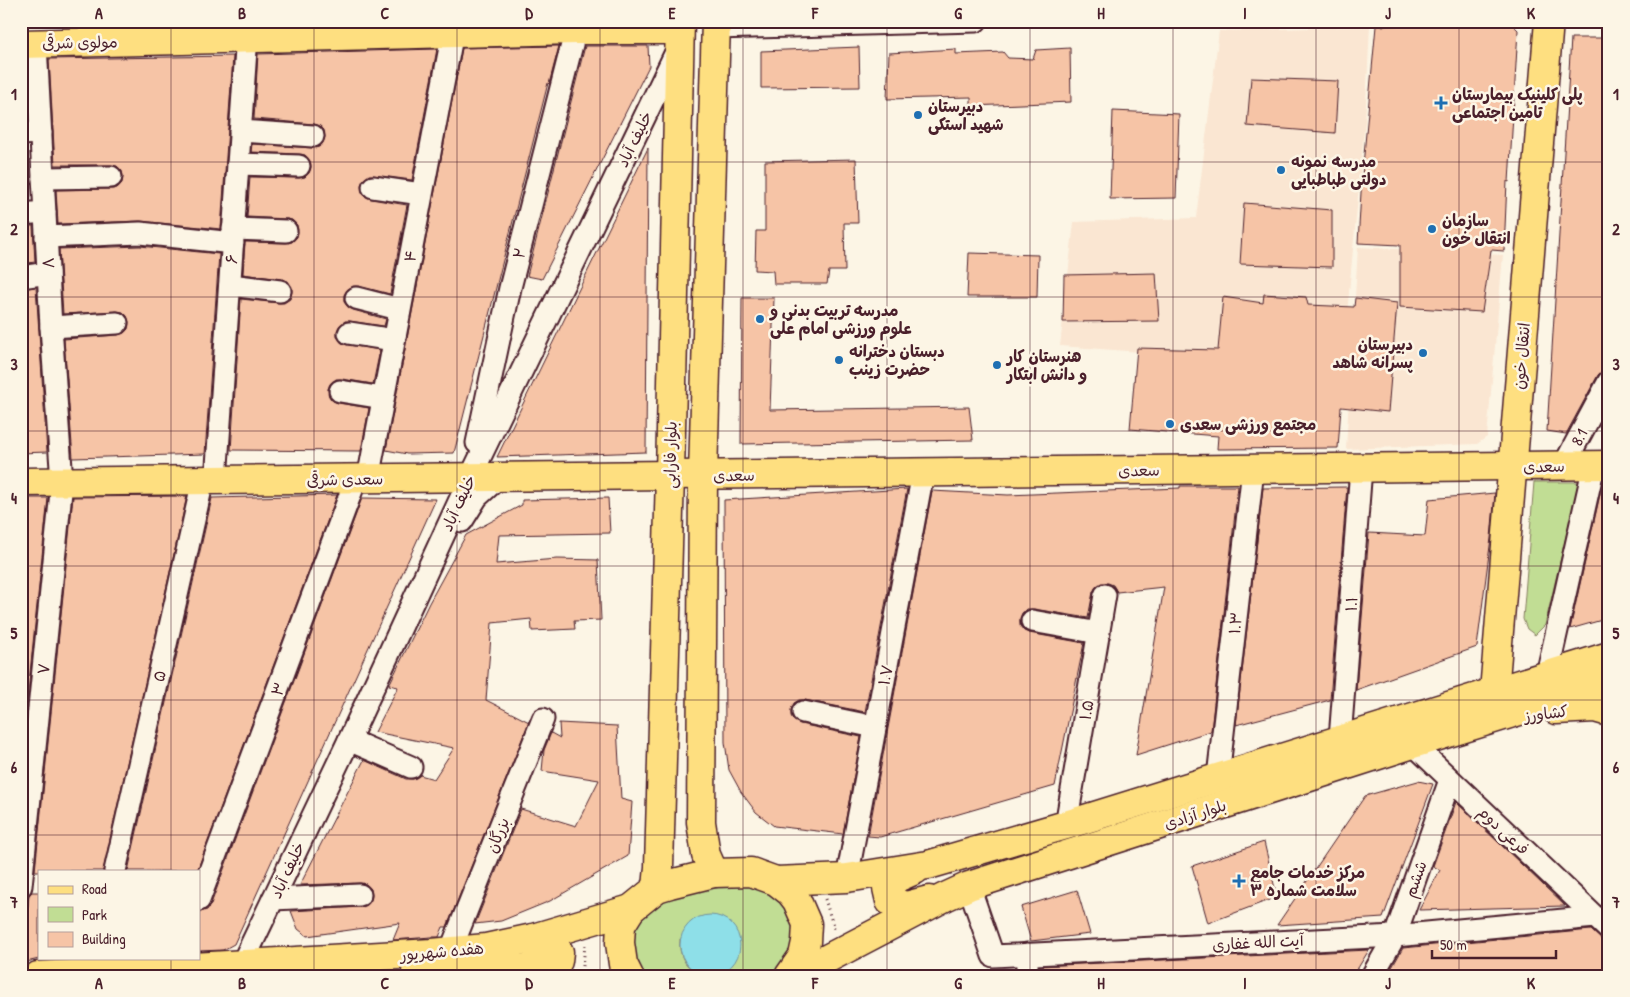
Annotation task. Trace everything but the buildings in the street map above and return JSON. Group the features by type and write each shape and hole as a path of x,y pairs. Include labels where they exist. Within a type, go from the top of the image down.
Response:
{"main road":[{"name":"انتقال خون","path":"1494,692 1549,21"},
{"name":"مولوی شرقی","path":"28,44 248,30 348,28 577,25 679,32"},
{"name":"بلوار فارابی","path":"714,873 706,855 701,822 703,475 716,25"},
{"name":"بلوار فارابی","path":"657,888 670,476 679,32"},
{"name":"سعدی","path":"670,476 1601,465"},
{"name":"سعدی شرقی","path":"21,482 670,476"},
{"name":"بلوار آزادی","path":"776,881 847,878 928,865 1609,656"},
{"name":"بلوار آزادی","path":"794,976 969,886 1609,683"},
{"name":"کشاورز","path":"1483,722 1555,710 1595,708 1609,712"},
{"path":"660,825 669,831 680,834 692,831 701,822"},
{"path":"928,865 897,878 887,888 890,901 906,906 945,897"},
{"path":"629,976 623,964 620,943 621,925 631,909 657,888 684,879 714,873 751,872 776,881 790,892 807,924 803,956 789,976"},
{"name":"هفده شهریور","path":"360,976 444,966 486,948 533,938 631,909"},
{"path":"491,969 545,970 553,969 558,961 559,952 553,945 544,941 515,942"},
{"name":"هفده شهریور","path":"38,976 94,965 175,963 444,966 491,969 535,976"}],"street":[{"path":"716,25 976,21"},
{"name":"۲","path":"470,478 510,288 577,25"},
{"name":"۴","path":"362,479 383,398 454,27"},
{"name":"۶","path":"209,480 230,285 248,30"},
{"name":"خلیف آباد","path":"242,964 349,740 679,32"},
{"name":"۸","path":"28,44 31,133 43,178 62,482"},
{"path":"240,131 313,136"},
{"path":"238,164 299,166"},
{"path":"43,178 111,176"},
{"path":"373,188 421,194"},
{"path":"21,214 45,212"},
{"path":"46,238 140,233 233,236 286,231"},
{"path":"21,277 48,273"},
{"path":"230,285 280,290"},
{"path":"356,298 399,309"},
{"path":"51,327 117,323"},
{"path":"349,334 394,340"},
{"name":"8.1","path":"1564,465 1609,381"},
{"path":"340,391 383,398"},
{"path":"1547,675 1601,465"},
{"name":"۱.۱","path":"1340,739 1361,468"},
{"name":"۱.۳","path":"1218,777 1252,469"},
{"name":"۱.۷","path":"847,878 923,473"},
{"path":"426,574 438,565 477,497 499,477"},
{"name":"۳","path":"200,897 362,479"},
{"name":"۵","path":"115,870 209,480"},
{"name":"۷","path":"21,886 62,482"},
{"name":"۱.۵","path":"1066,824 1105,595"},
{"path":"1032,621 1099,632"},
{"path":"803,712 875,727"},
{"name":"بزرگان","path":"444,966 544,719"},
{"path":"349,740 411,767"},
{"name":"فرعی دوم","path":"1413,744 1602,923"},
{"name":"ششم","path":"1372,976 1395,936 1450,780"},
{"name":"آیت الله غفاری","path":"969,886 993,956 1395,936 1602,923"},
{"path":"273,899 360,896"},
{"path":"1027,954 1027,976"}],"path":[{"path":"820,879 840,951"},
{"path":"582,976 588,922"}],"shaded area":[{"name":"مدرسه نمونه دولتی طباطبایی","path":"1370,26 1365,122 1342,367 1060,346 1074,222 1196,218 1219,31"},
{"name":"دبیرستان پسرانه شاهد","path":"1358,247 1503,255 1487,437 1477,444 1346,449"}],"green space":[{"path":"1534,482 1579,482 1545,625 1535,635 1527,629 1523,619"},
{"path":"728,877 782,891 801,934 783,976 637,976 625,933 644,903","holes":["680,939 734,963 716,974 697,972 690,968 684,960 680,951"]}],"water":[{"path":"710,915 727,920 735,928 740,945 735,962 727,970 710,975 693,970 685,962 680,945 685,928 693,920"}],"place":[{"name":"پلی کلینیک بیمارستان تامین اجتماعی","path":"1441,103"},
{"name":"دبیرستان شهید استکی","path":"918,115"},
{"name":"مدرسه نمونه دولتی طباطبایی","path":"1281,170"},
{"name":"سازمان انتقال خون","path":"1432,229"},
{"name":"مدرسه تربیت بدنی و علوم ورزشی امام علی","path":"760,319"},
{"name":"دبیرستان پسرانه شاهد","path":"1423,353"},
{"name":"دبستان دخترانه حضرت زینب","path":"839,360"},
{"name":"هنرستان کار و دانش ابتکار","path":"997,365"},
{"name":"مجتمع ورزشی سعدی","path":"1170,424"},
{"name":"مرکز خدمات جامع سلامت شماره ۳","path":"1239,881"}]}
